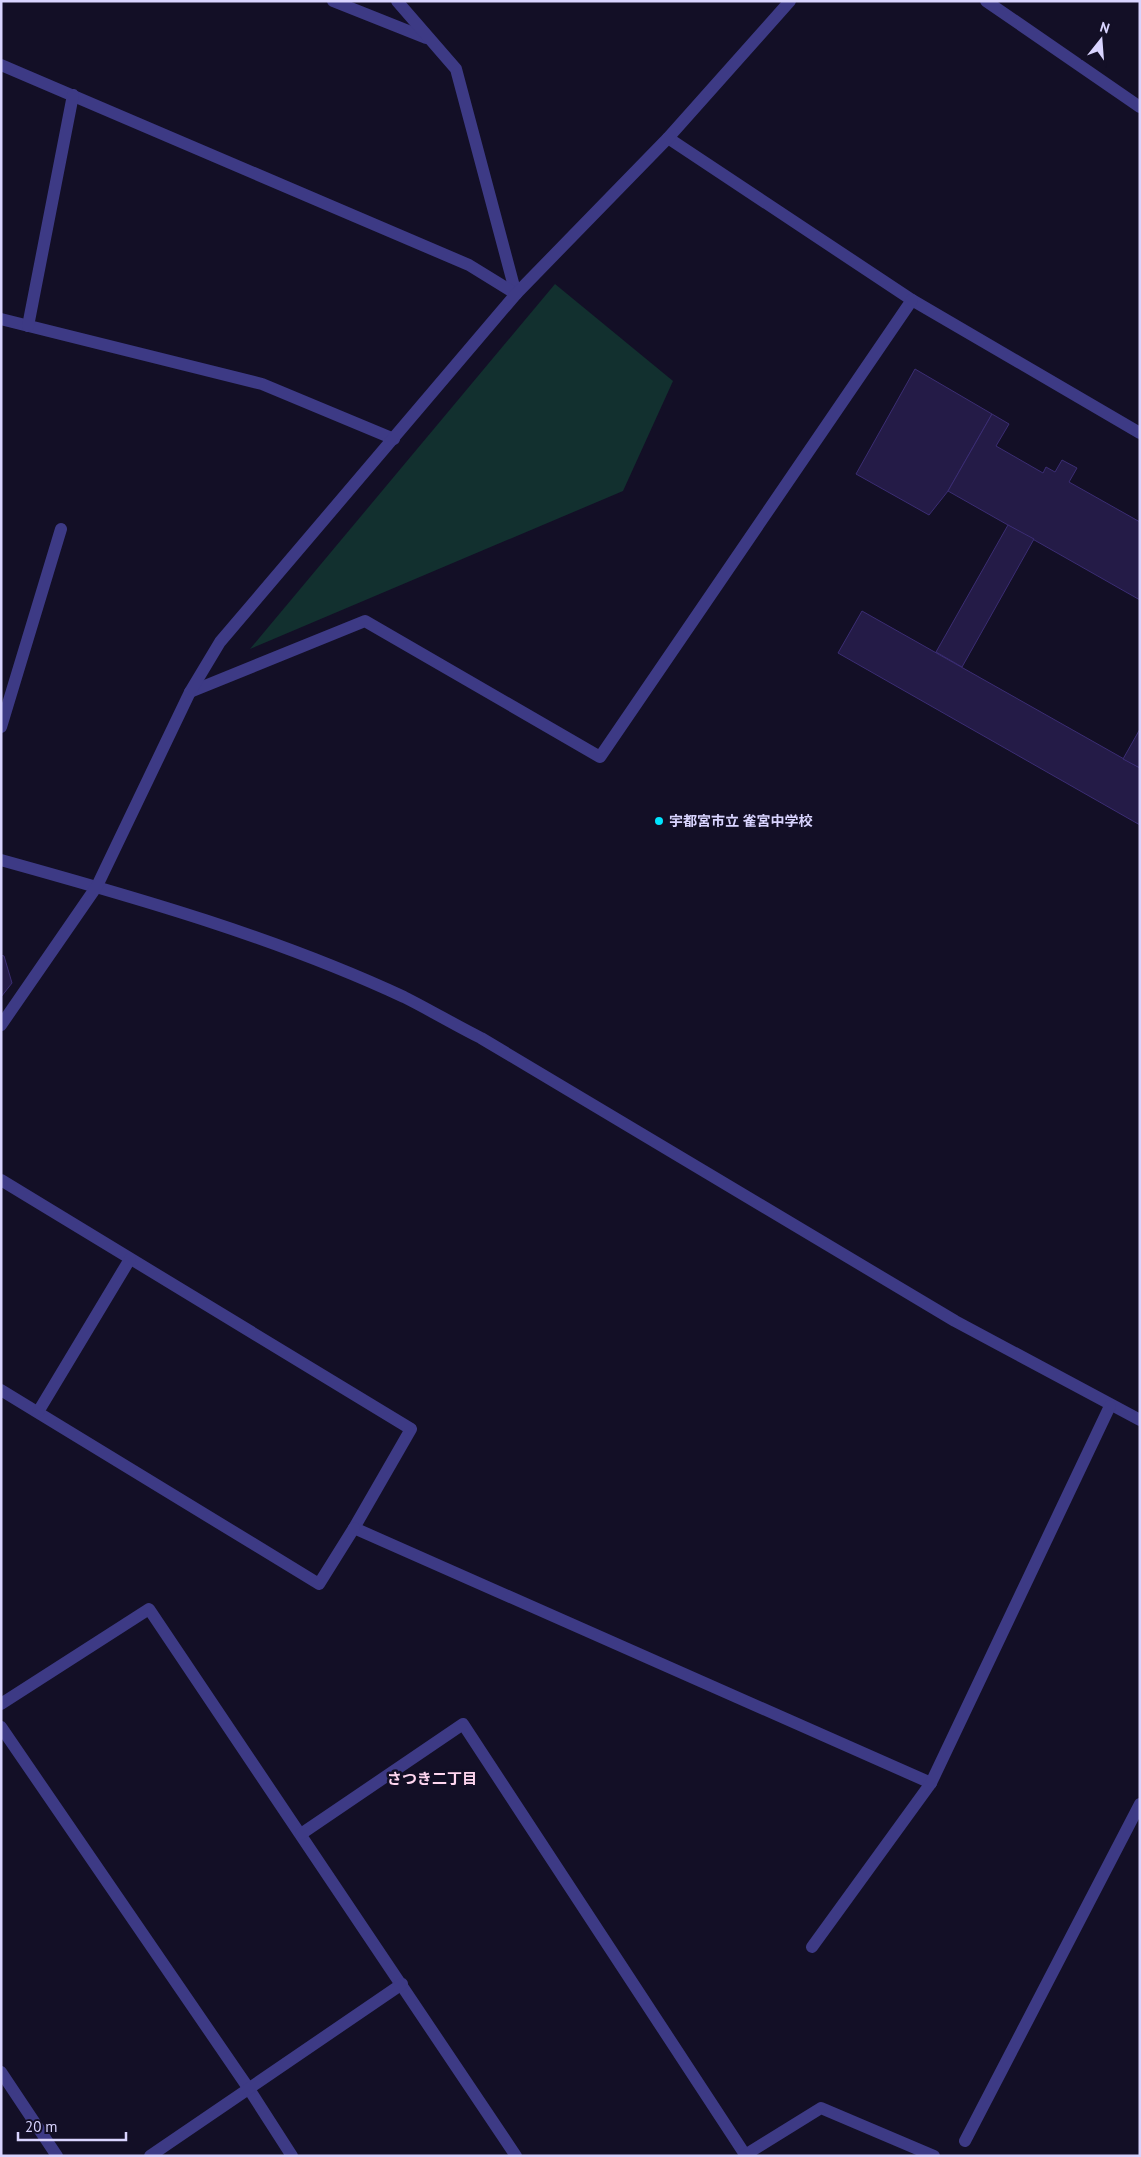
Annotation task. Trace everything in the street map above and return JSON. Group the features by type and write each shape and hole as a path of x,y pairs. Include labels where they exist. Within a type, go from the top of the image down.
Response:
{"street":[{"path":"333,1 429,39"},
{"path":"397,1 456,69 516,294"},
{"path":"1,1025 97,886 190,692 220,642 516,294 668,138 790,1"},
{"path":"986,1 1140,107"},
{"path":"1,65 469,265 516,294"},
{"path":"28,326 73,95"},
{"path":"668,138 912,300 1140,433"},
{"path":"190,692 365,621 600,757 912,300"},
{"path":"1,319 262,384 394,439"},
{"path":"1,727 61,529"},
{"path":"1,860 97,886 228,927 404,998 481,1038 955,1321 1110,1406 1140,1420"},
{"path":"1,1180 411,1430 319,1584 1,1390"},
{"path":"38,1412 130,1259"},
{"path":"812,1947 931,1783 1110,1406"},
{"path":"354,1528 931,1783"},
{"path":"1,1704 149,1609 516,2156"},
{"path":"301,1834 463,1724 746,2155 822,2108 934,2156"},
{"path":"1,1728 249,2088 292,2156"},
{"path":"965,2141 1140,1804"},
{"path":"150,2156 402,1984"},
{"path":"1,2072 57,2156"}],"green space":[{"path":"555,284 673,381 623,491 250,649"}],"building":[{"path":"915,369 992,414 948,491 929,515 856,474"},
{"path":"992,414 1009,424 996,446 1043,473 1046,467 1055,472 1062,460 1077,468 1069,482 1140,522 1140,600 948,491"},
{"path":"1008,525 1034,539 962,667 936,652"},
{"path":"862,611 1140,768 1140,825 838,653"},
{"path":"1140,729 1140,768 1123,759"},
{"path":"1,955 4,956 12,983 1,997"}],"place":[{"name":"宇都宮市立 雀宮中学校","path":"659,821"}],"district":[{"name":"さつき二丁目","path":"432,1778"}]}
